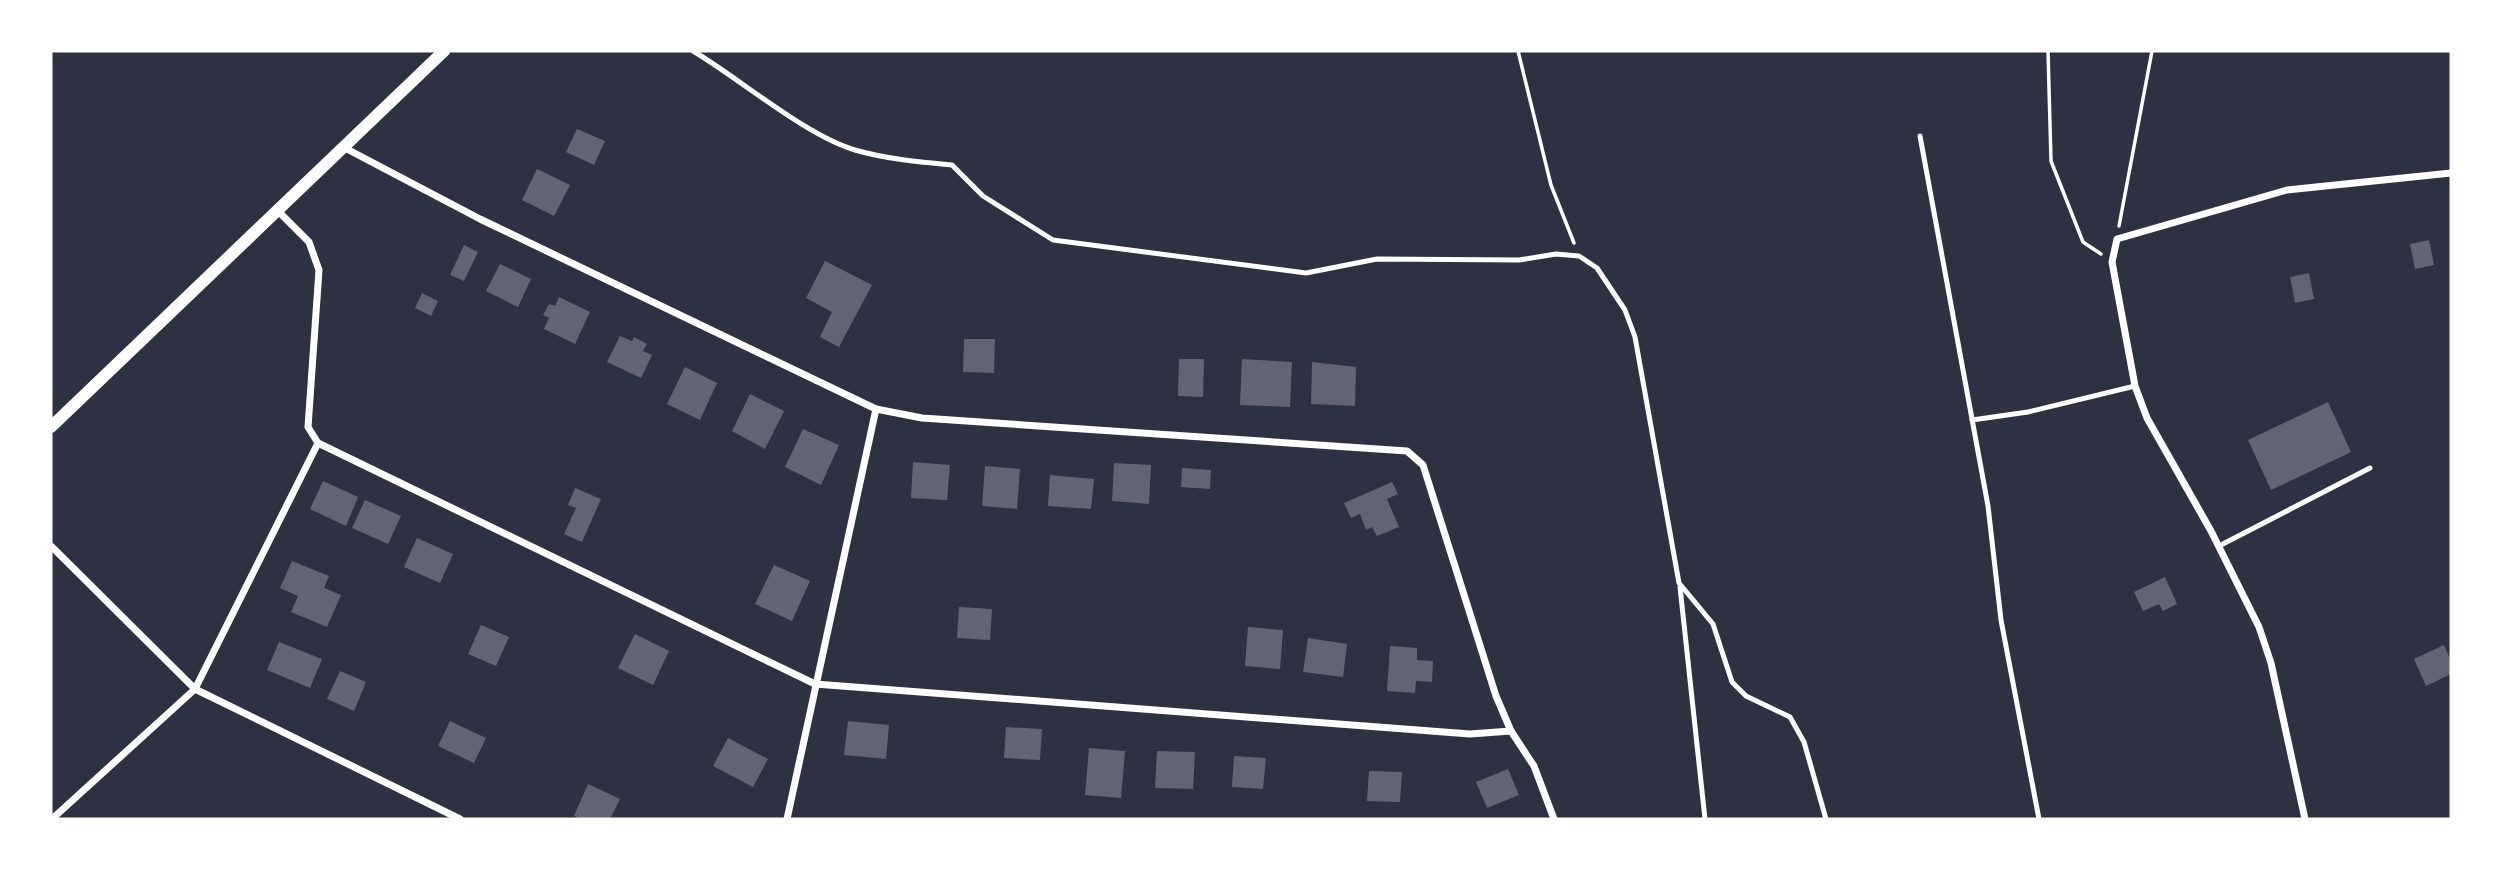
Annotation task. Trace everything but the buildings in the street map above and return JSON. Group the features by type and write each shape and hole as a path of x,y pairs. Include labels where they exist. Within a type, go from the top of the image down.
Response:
{"street":[{"path":"51,427 444,51"},
{"path":"343,147 480,219 876,409 922,418 1407,451 1423,465 1496,696 1511,730 1534,766 1554,819"},
{"path":"2305,819 2271,663 2259,627 2219,546 2147,418 2135,386 2112,262 2117,239 2287,190 2451,173"},
{"path":"278,211 309,242 319,270 308,427 318,443 815,684 1470,734 1511,730"},
{"path":"787,819 876,409"},
{"path":"52,819 195,689 318,443"},
{"path":"51,546 195,689 460,819"}],"lane":[{"path":"693,51 811,128 853,150 912,162 952,164 983,196 1054,240 1306,272 1377,259 1519,260 1556,254 1579,256 1597,268 1625,310 1635,337 1679,583 1705,819"},
{"path":"1920,136 1988,506 2001,620 2039,819"},
{"path":"1972,421 2028,412 2135,386"},
{"path":"2219,546 2370,468"},
{"path":"1679,583 1713,624 1732,682 1746,696 1790,718 1804,742 1826,819"}],"path":[{"path":"1518,51 1551,185 1579,256"},
{"path":"2048,51 2051,161 2083,242 2112,262"},
{"path":"2117,239 2152,51"}]}
